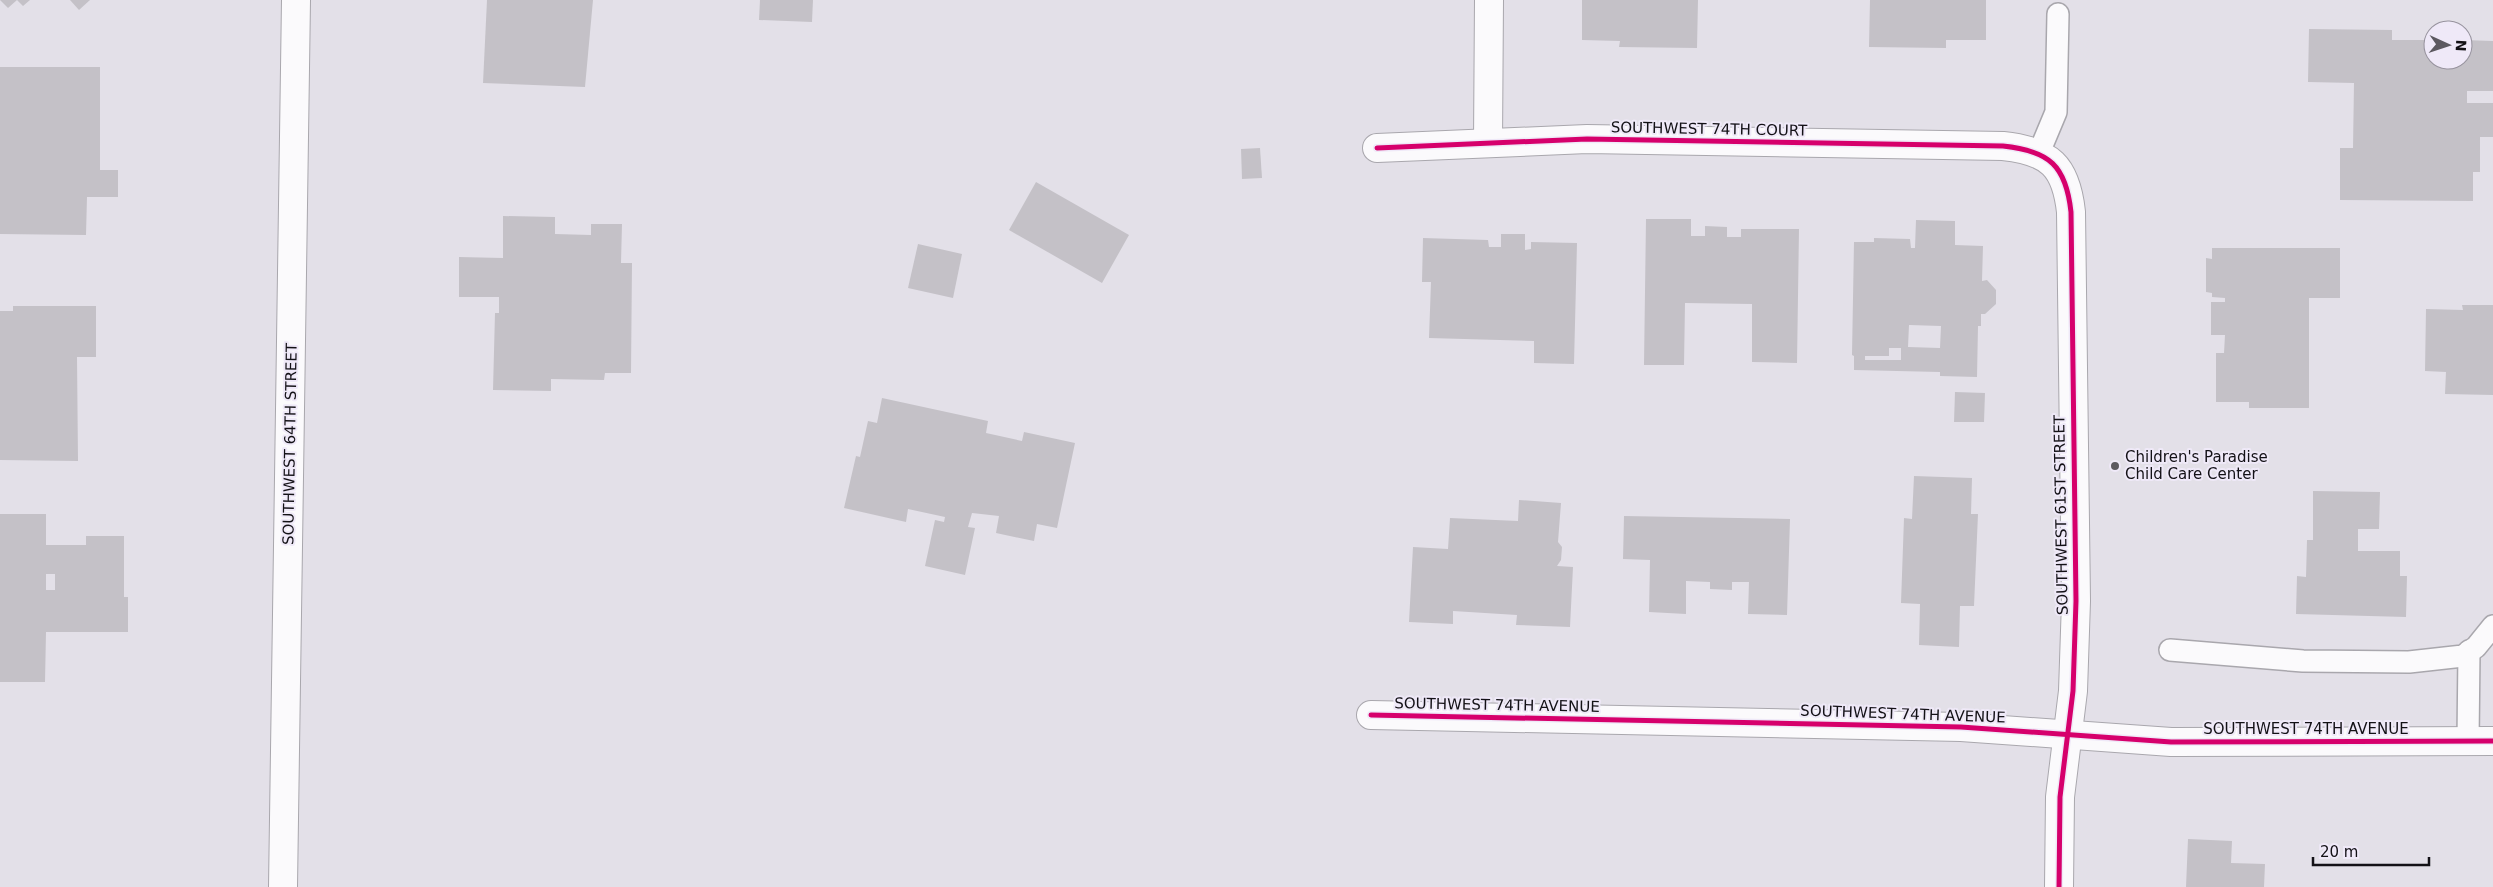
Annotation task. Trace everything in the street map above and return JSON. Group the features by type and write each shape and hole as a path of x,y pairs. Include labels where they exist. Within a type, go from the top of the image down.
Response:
{"street":[{"name":"SOUTHWEST 64TH STREET","path":"283,887 296,0"},
{"path":"1488,142 1489,0"},
{"name":"SOUTHWEST 74TH COURT","path":"1377,148 1588,139 2003,146 2018,148 2038,155"},
{"name":"SOUTHWEST 61ST STREET","path":"2038,155 2057,167 2064,178 2068,187 2071,212 2076,601 2073,691 2060,797 2059,887"},
{"name":"SOUTHWEST 74TH AVENUE","path":"1371,716 1961,726 2068,736 2180,742 2480,741"}],"lane":[{"path":"2038,155 2056,112 2058,14"},
{"path":"2170,650 2303,660 2409,662 2463,656 2476,647 2493,626"},
{"path":"2470,651 2480,741"}],"building":[{"path":"0,0 17,0 8,8"},
{"path":"17,0 30,0 23,6"},
{"path":"70,0 90,0 79,10"},
{"path":"487,0 593,0 585,87 483,83"},
{"path":"760,0 813,0 812,22 759,20"},
{"path":"1582,0 1698,0 1697,48 1619,47 1620,41 1582,40"},
{"path":"1870,0 1986,0 1986,40 1946,40 1946,48 1869,47"},
{"path":"2309,29 2392,30 2392,40 2423,40 2423,70 2473,70 2473,40 2493,41 2493,91 2467,91 2467,103 2493,103 2493,137 2480,137 2480,172 2473,172 2473,201 2340,200 2340,148 2353,148 2354,83 2308,82"},
{"path":"0,67 100,67 100,170 118,170 118,197 87,197 86,235 0,234"},
{"path":"1260,148 1262,178 1242,179 1241,149"},
{"path":"1036,182 1129,235 1102,283 1009,230"},
{"path":"503,216 555,217 555,234 591,235 591,224 622,224 621,263 632,263 631,373 605,373 604,380 551,379 551,391 493,390 495,313 499,313 499,297 459,297 459,257 503,258"},
{"path":"1646,219 1691,219 1691,236 1705,236 1705,226 1727,227 1727,237 1741,237 1741,229 1799,229 1797,363 1752,362 1752,304 1685,303 1684,365 1644,365"},
{"path":"1916,220 1955,221 1955,245 1983,246 1982,281 1987,280 1996,290 1996,304 1985,314 1981,314 1981,326 1978,326 1977,377 1940,376 1940,372 1854,370 1854,356 1852,355 1854,242 1874,242 1874,238 1910,239 1911,248 1915,248","holes":["1909,325 1941,326 1940,348 1908,347","1889,348 1901,348 1901,360 1865,360 1865,356 1889,356"]},
{"path":"1501,234 1525,234 1525,250 1531,249 1531,242 1577,243 1574,364 1534,363 1534,341 1429,338 1431,282 1422,282 1423,238 1488,240 1489,247 1501,247"},
{"path":"918,244 962,254 953,298 908,288"},
{"path":"2212,248 2340,248 2340,298 2309,298 2309,408 2249,408 2249,402 2216,402 2216,353 2224,353 2225,335 2211,335 2211,302 2225,302 2225,298 2212,297 2212,293 2206,292 2206,258 2212,259"},
{"path":"2462,305 2493,305 2493,395 2445,394 2446,372 2425,371 2426,309 2463,310"},
{"path":"13,306 96,306 96,357 77,357 78,461 0,460 0,311 13,311"},
{"path":"1955,392 1985,393 1984,422 1954,422"},
{"path":"882,398 988,421 986,433 1022,441 1024,432 1075,443 1057,528 1037,524 1034,541 996,533 999,516 972,513 968,527 975,528 965,575 925,566 935,520 944,522 945,517 908,509 906,522 844,508 856,456 860,457 868,421 877,423"},
{"path":"1914,476 1972,478 1971,514 1978,514 1974,606 1960,606 1959,647 1919,645 1920,604 1901,603 1904,518 1912,519"},
{"path":"2313,491 2380,492 2379,529 2358,529 2358,551 2400,551 2400,576 2407,576 2406,617 2296,614 2297,576 2306,577 2307,540 2313,540"},
{"path":"1519,500 1561,503 1558,542 1562,547 1561,560 1557,566 1573,567 1570,627 1516,625 1517,615 1453,611 1453,624 1409,622 1413,547 1448,549 1450,518 1518,521"},
{"path":"0,514 46,514 46,545 86,545 86,536 124,536 124,597 128,597 128,632 46,632 45,682 0,682","holes":["46,574 55,574 55,590 46,590"]},
{"path":"1624,516 1790,519 1787,615 1748,614 1749,582 1732,582 1732,590 1710,589 1710,582 1686,581 1686,614 1649,612 1650,560 1623,559"},
{"path":"2188,839 2232,841 2231,863 2265,864 2264,887 2186,887"}],"cycle path":[{"path":"1377,148 1587,139 2003,146 2033,152 2053,164 2060,172 2065,183 2071,212 2076,601 2073,691 2060,797 2059,887"},
{"path":"1371,715 1961,727 2171,742 2493,741"}],"place":[{"name":"Children's Paradise Child Care Center","path":"2115,466"}]}
